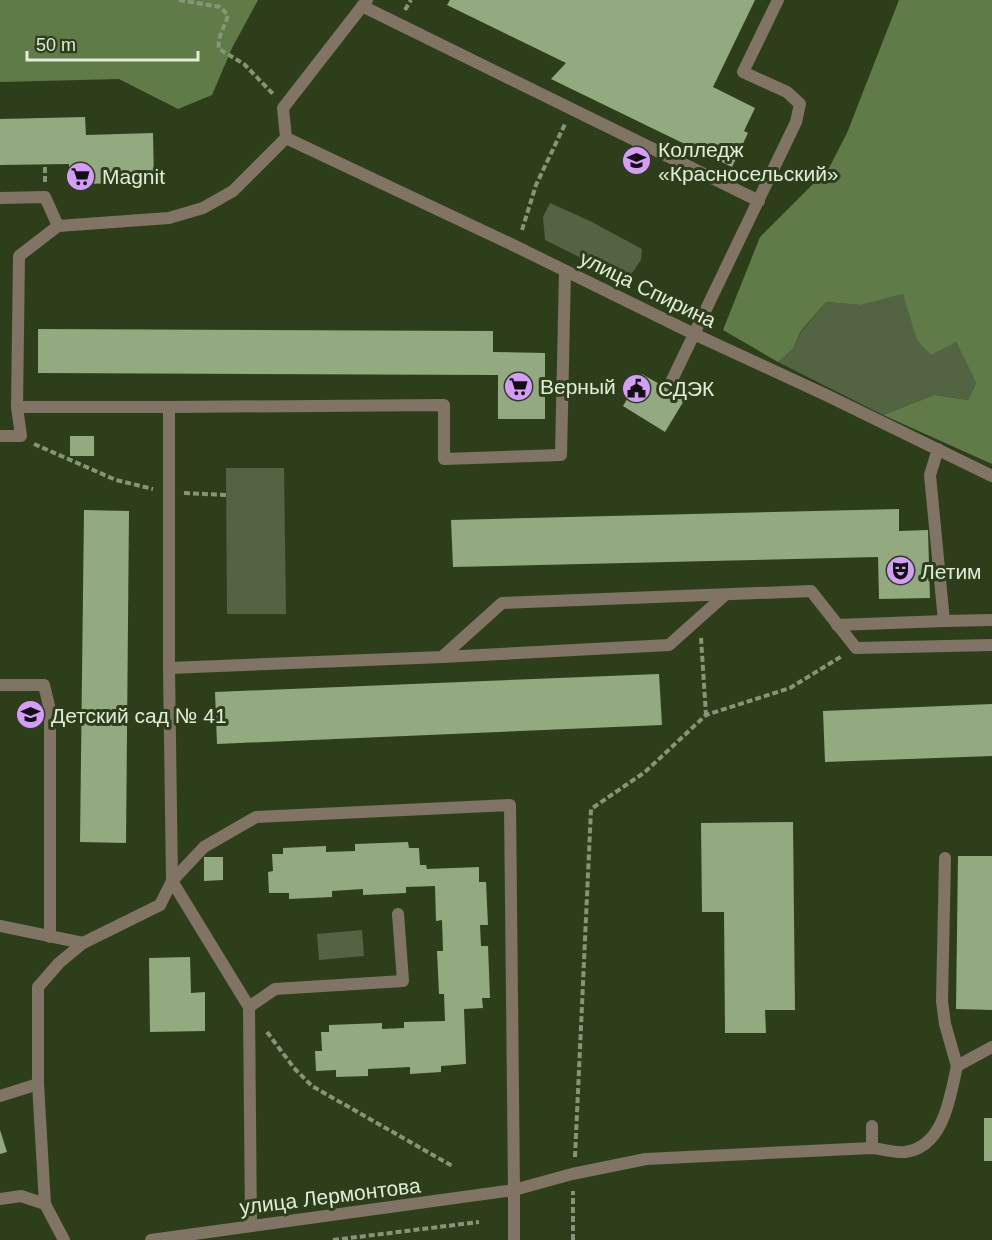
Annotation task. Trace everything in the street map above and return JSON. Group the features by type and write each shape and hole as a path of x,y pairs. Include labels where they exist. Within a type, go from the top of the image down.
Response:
{"street":[{"path":"671,382 796,122 800,104 787,92 743,72 778,0"},
{"path":"0,436 21,436 17,407 19,256 58,226 169,218 203,208 233,191 286,138 284,108 365,3 572,110 759,201"},
{"name":"улица Спирина","path":"286,138 694,334 826,394 992,476"},
{"path":"0,198 45,198 58,226"},
{"path":"17,407 444,405 444,459 561,455 565,271"},
{"path":"169,407 172,881 249,1006 251,1225"},
{"path":"938,449 930,475 944,621"},
{"path":"442,657 502,603 811,591 856,648 992,645"},
{"path":"169,668 669,645 725,595"},
{"path":"837,625 992,620"},
{"path":"0,685 44,686 50,710 50,937"},
{"path":"64,1240 45,1204 38,1084 38,987 59,963 83,943 160,905 172,881 204,848 256,817 510,805 514,1240"},
{"path":"945,858 942,1001 945,1024 957,1066 992,1047"},
{"path":"249,1006 275,989 403,981 398,914"},
{"path":"0,926 83,943"},
{"name":"улица Лермонтова","path":"150,1240 514,1190 572,1174 646,1159 872,1148 905,1152 928,1143 947,1113 957,1066"},
{"path":"0,1095 38,1084"},
{"path":"872,1126 872,1148"},
{"path":"0,1199 21,1196 45,1204"}],"path":[{"path":"179,0 220,7 228,15 225,28 218,39 219,49 244,64 274,94 284,108"},
{"path":"517,247 536,185 572,110"},
{"path":"24,439 116,480 164,491"},
{"path":"174,493 226,495"},
{"path":"699,617 706,716"},
{"path":"573,1240 572,1174 576,1152 591,809 645,772 706,716 790,688 856,648"},
{"path":"249,1006 294,1068 312,1086 454,1167"},
{"path":"333,1240 479,1222"}],"green space":[{"path":"0,0 258,0 232,48 212,95 178,109 119,79 0,82"},
{"path":"899,0 992,0 992,464 883,415 934,395 968,400 976,383 956,342 931,355 917,340 903,294 861,305 826,302 801,331 793,349 778,362 723,330 760,237 829,168 847,133"},
{"path":"550,203 642,249 641,260 630,276 585,260 545,240 543,217"},
{"path":"903,294 910,314 956,342 976,383 968,400 934,395 883,415 778,362 793,349 801,332 826,302 861,305"},
{"path":"226,468 284,468 286,614 227,614"},
{"path":"362,930 364,956 319,960 317,934"}],"building":[{"path":"450,0 755,0 713,87 755,108 744,131 748,133 732,167 551,79 566,63 447,5"},
{"path":"85,117 86,135 153,133 154,183 69,184 69,164 0,165 0,119"},
{"path":"38,329 493,331 493,352 545,353 545,419 498,419 498,375 38,373"},
{"path":"642,374 685,399 665,432 623,406"},
{"path":"70,436 94,436 94,456 70,456"},
{"path":"899,509 899,531 928,530 930,598 879,599 878,557 453,567 451,520"},
{"path":"84,510 129,511 126,843 80,842"},
{"path":"659,674 662,725 217,744 215,692"},
{"path":"992,704 992,756 825,762 823,711"},
{"path":"793,822 795,1010 765,1010 766,1033 725,1033 724,912 702,912 701,823"},
{"path":"408,842 409,848 419,848 420,865 426,865 427,869 479,867 479,882 486,882 488,925 480,925 481,946 488,946 490,998 482,998 483,1008 464,1009 466,1064 441,1066 441,1072 410,1074 410,1067 368,1069 368,1076 336,1077 336,1070 316,1071 315,1051 322,1051 321,1032 329,1032 329,1025 382,1023 382,1029 404,1028 404,1022 445,1021 444,994 439,994 437,951 443,951 442,920 436,921 435,886 406,887 406,893 363,895 363,889 332,891 332,897 289,899 289,893 269,893 268,872 273,871 272,854 283,854 283,848 326,846 326,852 355,851 355,844"},
{"path":"958,856 992,856 992,1010 956,1009"},
{"path":"204,857 223,857 223,880 204,881"},
{"path":"190,957 191,993 205,992 205,1031 150,1032 149,958"},
{"path":"984,1118 992,1118 992,1161 984,1161"},
{"path":"0,1130 7,1152 0,1154"}],"place":[{"name":"Колледж «Красносельский»","path":"637,161"},
{"name":"Magnit","path":"81,176"},
{"name":"Верный","path":"519,386"},
{"name":"СДЭК","path":"637,388"},
{"name":"Летим","path":"900,571"},
{"name":"Детский сад № 41","path":"30,715"}]}
